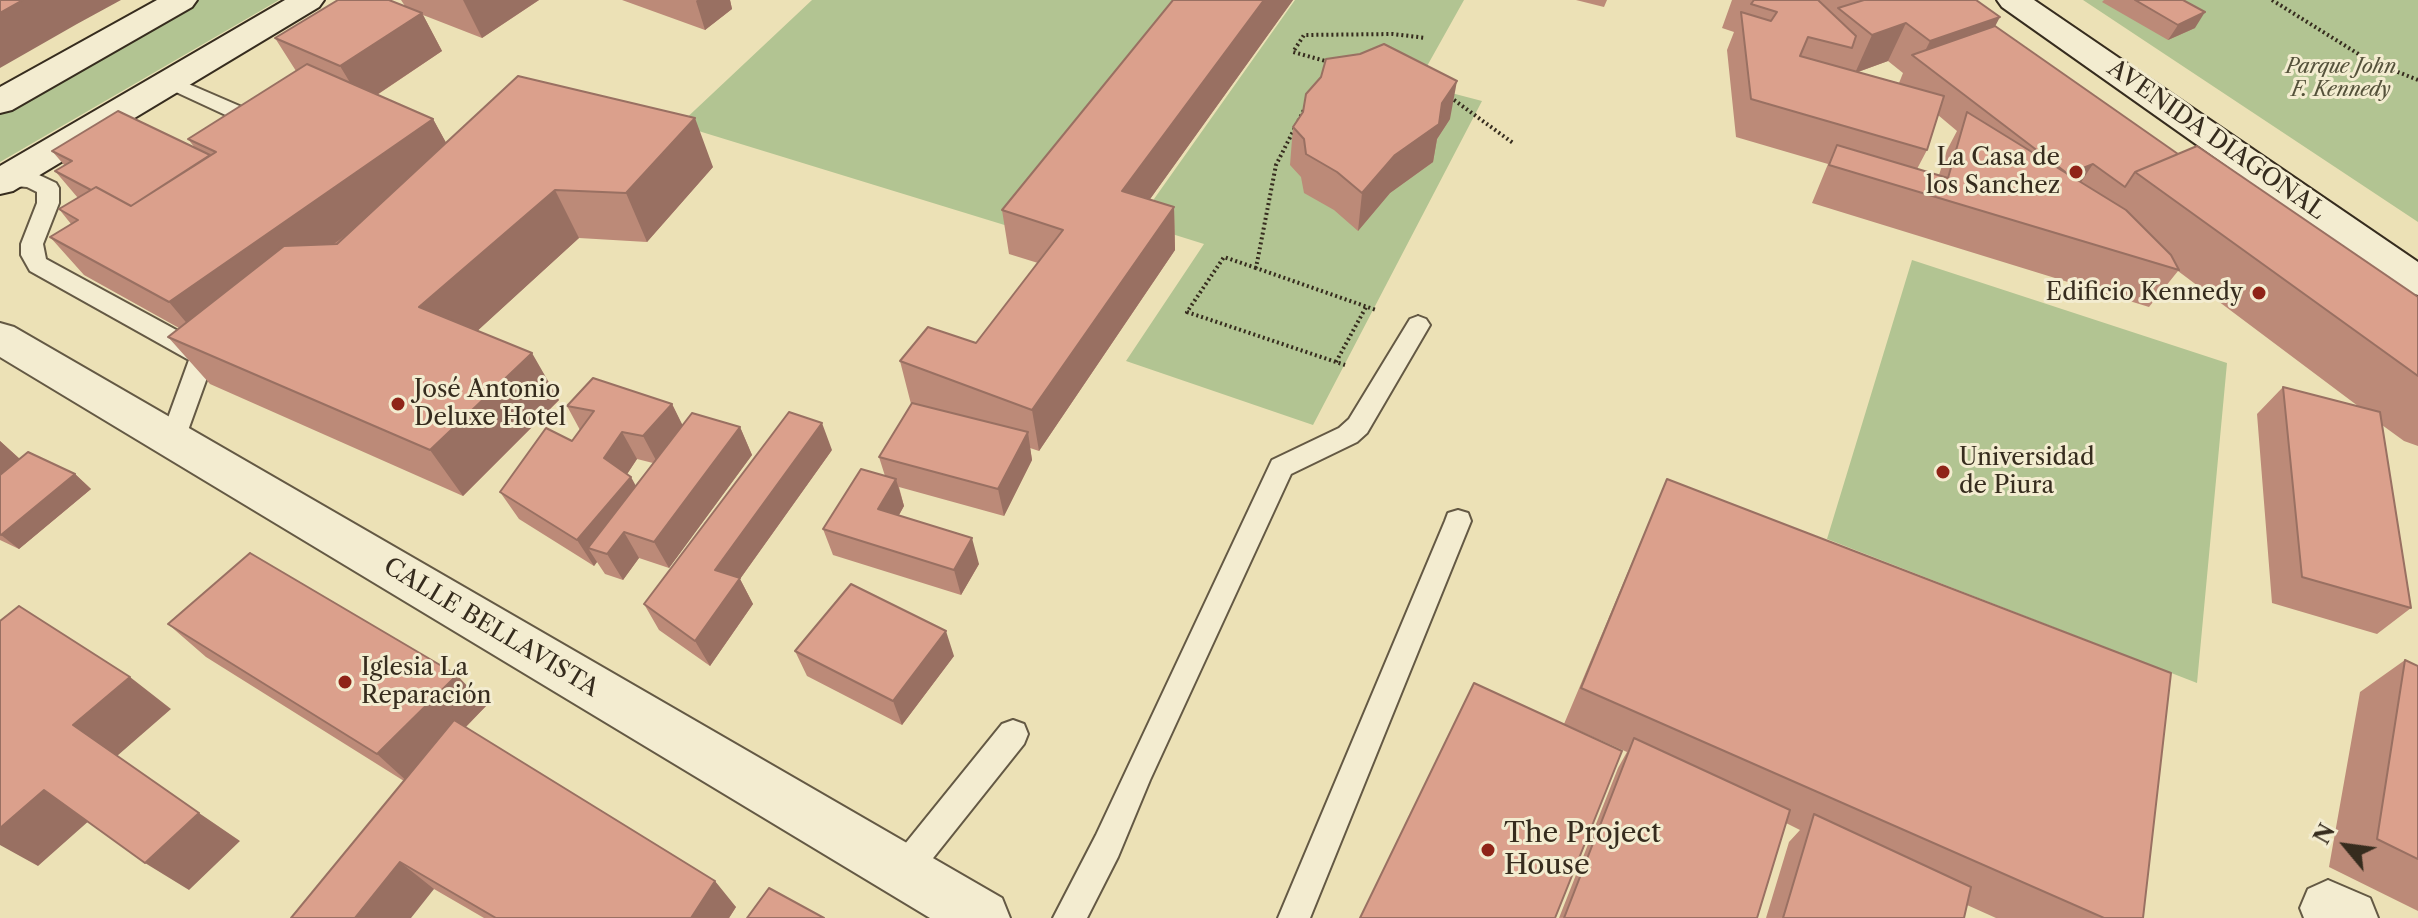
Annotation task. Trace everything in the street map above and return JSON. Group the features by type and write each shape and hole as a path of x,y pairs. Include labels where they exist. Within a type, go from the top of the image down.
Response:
{"main road":[{"path":"0,102 181,0"},
{"name":"AVENIDA DIAGONAL","path":"2013,0 2418,281"},
{"path":"3,180 170,82 311,7"},
{"name":"CALLE BELLAVISTA","path":"0,338 982,918"}],"lane":[{"path":"170,82 267,127"},
{"path":"3,180 31,180 48,188 48,203 32,244 32,255 38,265 203,356"},
{"path":"1069,918 1107,846 1136,777 1281,467 1348,435 1366,415 1384,378 1418,325"},
{"path":"173,440 203,356 232,335"},
{"path":"1294,918 1458,521"},
{"path":"903,871 1013,734"}],"path":[{"path":"2272,0 2368,60 2418,80"},
{"path":"1332,63 1293,52 1304,35 1393,34 1426,38"},
{"path":"1442,94 1456,98 1513,143"},
{"path":"1256,268 1276,165 1290,132 1310,98"},
{"path":"1384,378 1187,312 1224,257 1418,325"},
{"path":"1336,362 1366,306"}],"green space":[{"path":"197,0 279,0 0,162 0,111"},
{"path":"812,0 1185,0 1011,227 679,125"},
{"path":"1295,0 1464,0 1417,84 1482,101 1313,425 1126,361 1204,244 1137,223"},
{"name":"Parque John F. Kennedy","path":"2083,0 2418,0 2418,222"},
{"path":"1912,260 2227,363 2197,683 1827,539"}],"building":[{"path":"0,0 23,0 0,13"},
{"path":"338,0 389,0 422,13 340,66 275,38"},
{"path":"1173,0 1264,0 1122,191 1174,207 1032,410 900,361 928,327 976,343 1063,230 1002,210"},
{"path":"1754,0 1818,0 1856,36 1852,48 1808,37 1800,56 1944,96 1927,150 1751,99 1741,12 1771,21 1777,12 1751,4"},
{"path":"1864,0 1976,0 2000,17 1930,41 1906,23 1872,35 1838,8"},
{"path":"2135,0 2183,0 2205,12 2178,25"},
{"path":"1995,26 2178,154 2135,172 2125,187 2093,164 2068,174 1912,55"},
{"path":"1384,44 1457,81 1442,103 1439,124 1395,155 1362,193 1337,172 1306,154 1304,139 1293,127 1303,112 1306,94 1321,77 1326,59 1360,54"},
{"path":"307,64 433,119 169,302 50,237 78,220 59,209 96,187 131,206 216,152 188,139"},
{"path":"518,76 695,118 626,193 555,190 419,307 532,353 430,450 168,337 284,246 337,244"},
{"path":"118,111 210,155 131,206 96,187 91,190 55,171 72,161 52,151"},
{"path":"1967,112 2126,210 2171,255 2179,270 1829,165 1837,145 1948,178"},
{"path":"2197,146 2418,297 2418,376 2135,172"},
{"path":"593,378 672,404 643,436 622,432 604,458 631,477 577,540 500,492 546,428 572,441 594,411 567,406"},
{"path":"2283,387 2380,412 2411,608 2302,577"},
{"path":"912,403 1028,432 998,489 879,457"},
{"path":"789,412 822,423 715,570 740,578 695,641 644,604"},
{"path":"692,413 740,427 654,542 624,532 607,554 588,548"},
{"path":"28,452 75,474 1,535 0,475"},
{"path":"861,469 896,479 878,509 972,538 954,570 823,529"},
{"path":"1667,479 2171,673 2143,918 2104,918 1581,688"},
{"name":"Iglesia La Reparación","path":"250,553 457,675 377,754 168,624"},
{"path":"851,584 946,631 893,701 795,651"},
{"path":"19,606 130,677 73,725 199,813 145,863 44,790 0,828 0,621"},
{"path":"2405,660 2418,666 2418,859 2377,839"},
{"name":"The Project House","path":"1474,683 1622,751 1555,918 1360,918"},
{"path":"454,720 715,881 691,918 496,918 400,862 355,918 291,918"},
{"path":"1634,738 1790,810 1757,918 1564,918"},
{"path":"1814,814 1971,887 1964,918 1783,918"},
{"path":"769,888 824,918 747,918"}],"place":[{"name":"La Casa de los Sanchez","path":"2076,172"},
{"name":"Edificio Kennedy","path":"2259,293"},
{"name":"José Antonio Deluxe Hotel","path":"398,404"},
{"name":"Universidad de Piura","path":"1943,472"},
{"name":"Iglesia La Reparación","path":"345,682"},
{"name":"The Project House","path":"1488,850"}]}
